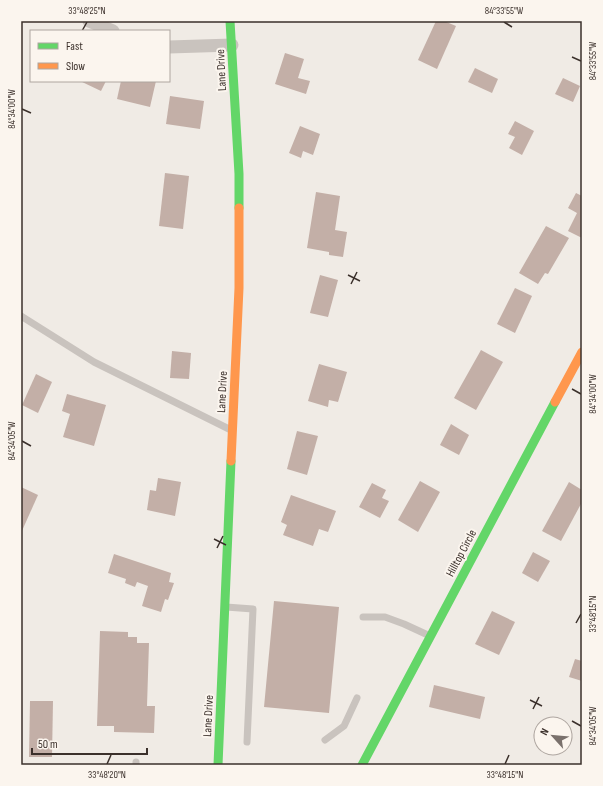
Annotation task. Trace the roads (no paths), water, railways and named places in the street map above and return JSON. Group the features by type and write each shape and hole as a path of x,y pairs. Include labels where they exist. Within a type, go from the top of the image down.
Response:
{"street":[{"path":"89,21 111,30"},
{"name":"Lane Drive","path":"218,765 239,288 239,191 230,21"},
{"path":"170,47 232,45"},
{"name":"Hilltop Circle","path":"362,765 582,352"}],"lane":[{"path":"21,316 94,362 232,431"},
{"path":"225,607 253,609 247,742"},
{"path":"363,617 385,617 430,636"},
{"path":"325,740 344,726 357,698"}]}
